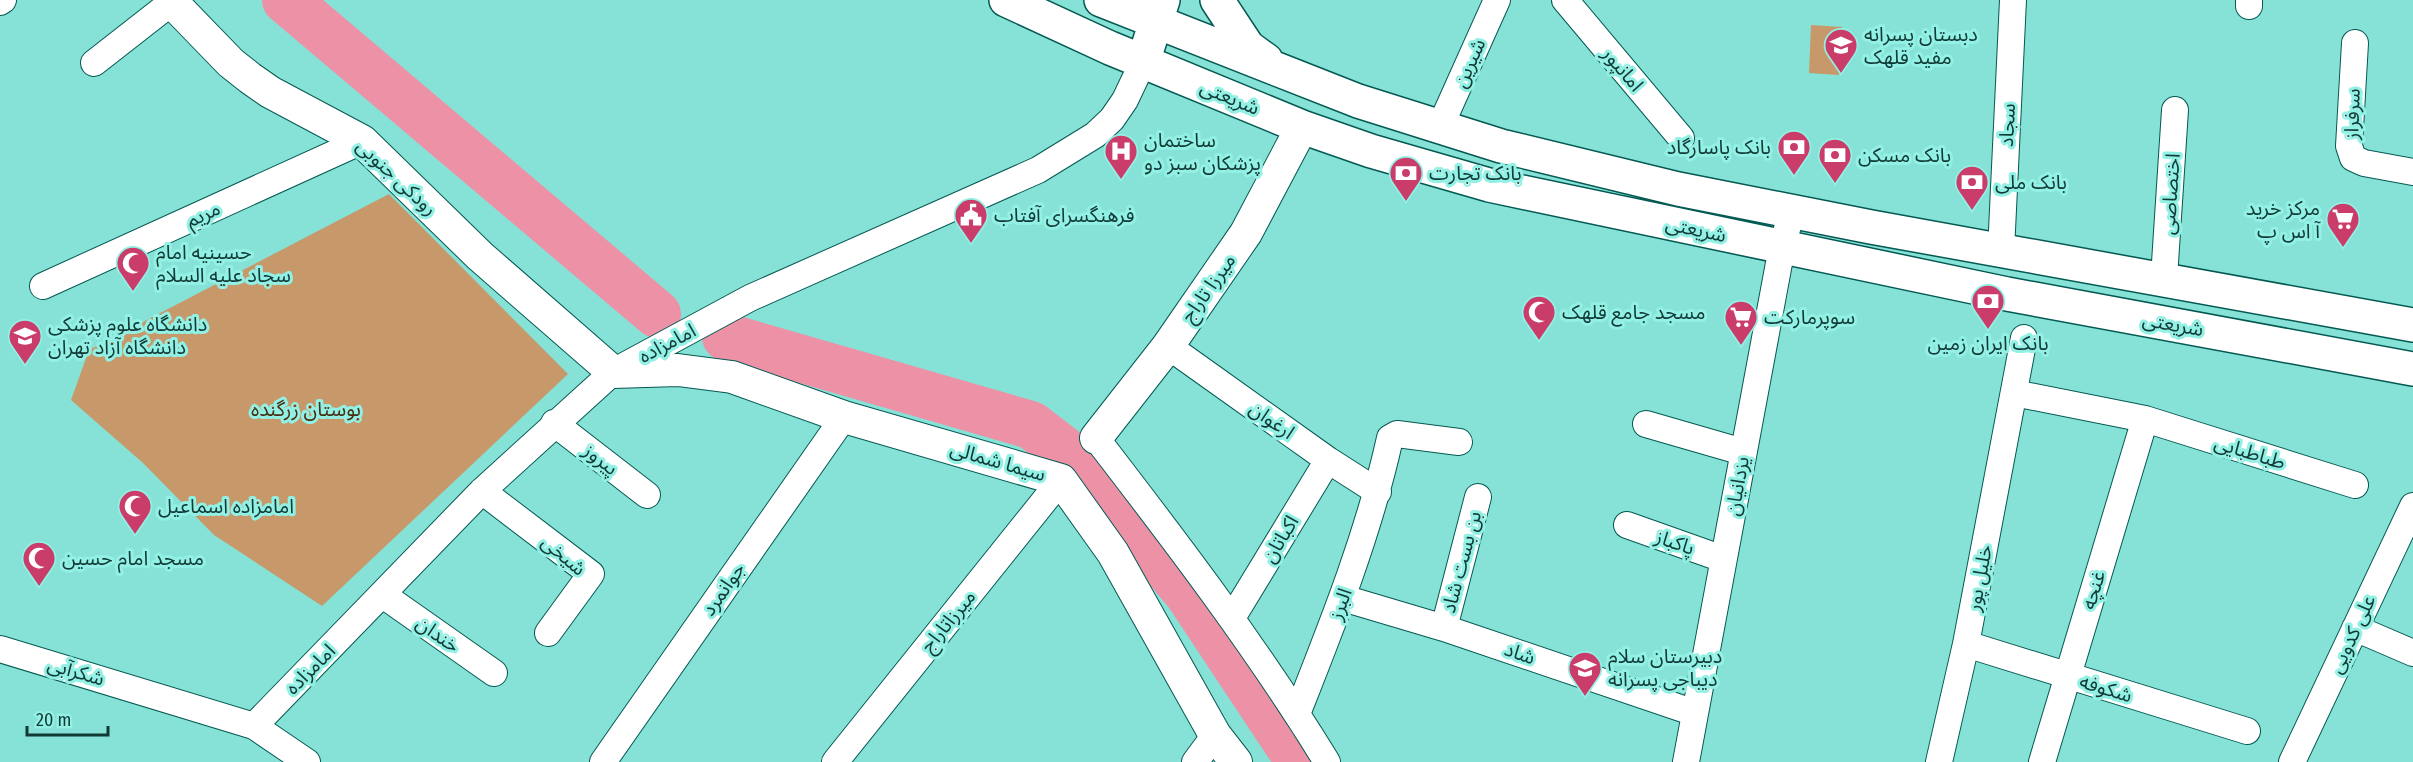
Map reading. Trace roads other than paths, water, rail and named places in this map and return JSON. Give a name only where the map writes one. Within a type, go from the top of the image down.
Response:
[{"type":"main road","name":"شریعتی","points":[[1006,0],[1110,48],[1302,127],[1371,151],[1489,185],[2007,294],[2413,369]]},
{"type":"main road","points":[[1217,0],[1248,47],[1285,73]]},
{"type":"main road","name":"شریعتی","points":[[1135,7],[1285,73],[1358,101],[1501,146],[1678,189],[2001,251],[2164,278],[2413,325]]},
{"type":"main road","points":[[1110,48],[1135,7]]},
{"type":"main road","points":[[1135,7],[1143,62]]},
{"type":"street","name":"شیرین","points":[[1440,127],[1497,0]]},
{"type":"street","name":"امانپور","points":[[1565,0],[1681,138]]},
{"type":"street","name":"سجاد","points":[[2001,251],[2013,0]]},
{"type":"street","points":[[94,63],[171,1]]},
{"type":"street","name":"رودکی جنوبی","points":[[171,1],[231,63],[250,78],[270,92],[362,141],[480,256],[613,372]]},
{"type":"street","name":"سرفراز","points":[[2355,43],[2349,146],[2354,158],[2364,163],[2413,172]]},
{"type":"street","name":"امامزاده","points":[[254,726],[383,596],[482,491],[554,423],[613,372],[750,298],[1038,170],[1095,135],[1112,119],[1125,100],[1143,62]]},
{"type":"street","name":"اختصاصی","points":[[2164,278],[2175,110]]},
{"type":"street","name":"میرزا تاراج","points":[[1096,438],[1168,346],[1246,233],[1302,127]]},
{"type":"street","name":"مریم","points":[[43,286],[362,141]]},
{"type":"street","name":"یزدانیان","points":[[1686,762],[1782,247],[1792,211]]},
{"type":"street","name":"خلیل‌ پور","points":[[1939,762],[1966,644],[2024,338]]},
{"type":"street","name":"ارغوان","points":[[1168,346],[1328,460],[1378,492]]},
{"type":"street","name":"سیما شمالی","points":[[613,372],[678,370],[732,378],[844,417],[1061,480],[1113,553],[1215,735],[1236,762]]},
{"type":"street","points":[[2014,393],[2145,419]]},
{"type":"street","name":"جوانمرد","points":[[603,762],[844,417]]},
{"type":"street","name":"طباطبایی","points":[[2145,419],[2355,485]]},
{"type":"street","name":"غنچه","points":[[2042,762],[2145,419]]},
{"type":"street","name":"پیروز","points":[[554,423],[647,495]]},
{"type":"street","points":[[1646,424],[1743,452]]},
{"type":"street","name":"البرز","points":[[1297,714],[1343,598],[1378,492],[1393,435],[1459,442]]},
{"type":"street","points":[[1096,438],[1205,579],[1327,762]]},
{"type":"street","name":"اکباتان","points":[[1232,618],[1328,460]]},
{"type":"street","name":"میرزاتاراج","points":[[834,762],[1061,480]]},
{"type":"street","name":"شیخی","points":[[482,491],[591,574],[548,633]]},
{"type":"street","name":"بن بست شاد","points":[[1444,628],[1478,497]]},
{"type":"street","name":"علی کدویی","points":[[2292,762],[2413,506]]},
{"type":"street","name":"پاکباز","points":[[1627,525],[1724,559]]},
{"type":"street","name":"خندان","points":[[383,596],[494,673]]},
{"type":"street","name":"شاد","points":[[1343,598],[1444,628],[1695,713]]},
{"type":"street","points":[[2355,628],[2413,653]]},
{"type":"street","name":"شکوفه","points":[[1966,644],[2247,731]]},
{"type":"street","name":"شکرآبی","points":[[0,649],[254,726],[307,762]]},
{"type":"street","points":[[1195,762],[1215,735]]},
{"type":"waterway","points":[[286,0],[657,314]]},
{"type":"waterway","points":[[726,337],[1031,425],[1074,458],[1188,593],[1300,762]]},
{"type":"place","name":"دبستان پسرانه مفید قلهک","points":[[1841,74]]},
{"type":"place","name":"بانک پاسارگاد","points":[[1794,176]]},
{"type":"place","name":"ساختمان پزشکان سبز دو","points":[[1121,180]]},
{"type":"place","name":"بانک مسکن","points":[[1835,184]]},
{"type":"place","name":"بانک تجارت","points":[[1406,202]]},
{"type":"place","name":"بانک ملی","points":[[1972,211]]},
{"type":"place","name":"فرهنگسرای آفتاب","points":[[971,244]]},
{"type":"place","name":"مرکز خرید آ اس پ","points":[[2343,248]]},
{"type":"place","name":"حسینیه امام سجاد علیه السلام","points":[[133,292]]},
{"type":"place","name":"بانک ایران زمین","points":[[1988,330]]},
{"type":"place","name":"مسجد جامع قلهک","points":[[1539,341]]},
{"type":"place","name":"سوپرمارکت","points":[[1741,346]]},
{"type":"place","name":"دانشگاه علوم پزشکی دانشگاه آزاد تهران","points":[[25,365]]},
{"type":"place","name":"امامزاده اسماعیل","points":[[135,535]]},
{"type":"place","name":"مسجد امام حسین","points":[[39,587]]},
{"type":"place","name":"دبیرستان سلام دیباجی پسرانه","points":[[1585,697]]},
{"type":"park label","name":"بوستان زرگنده","points":[[306,409]]}]
